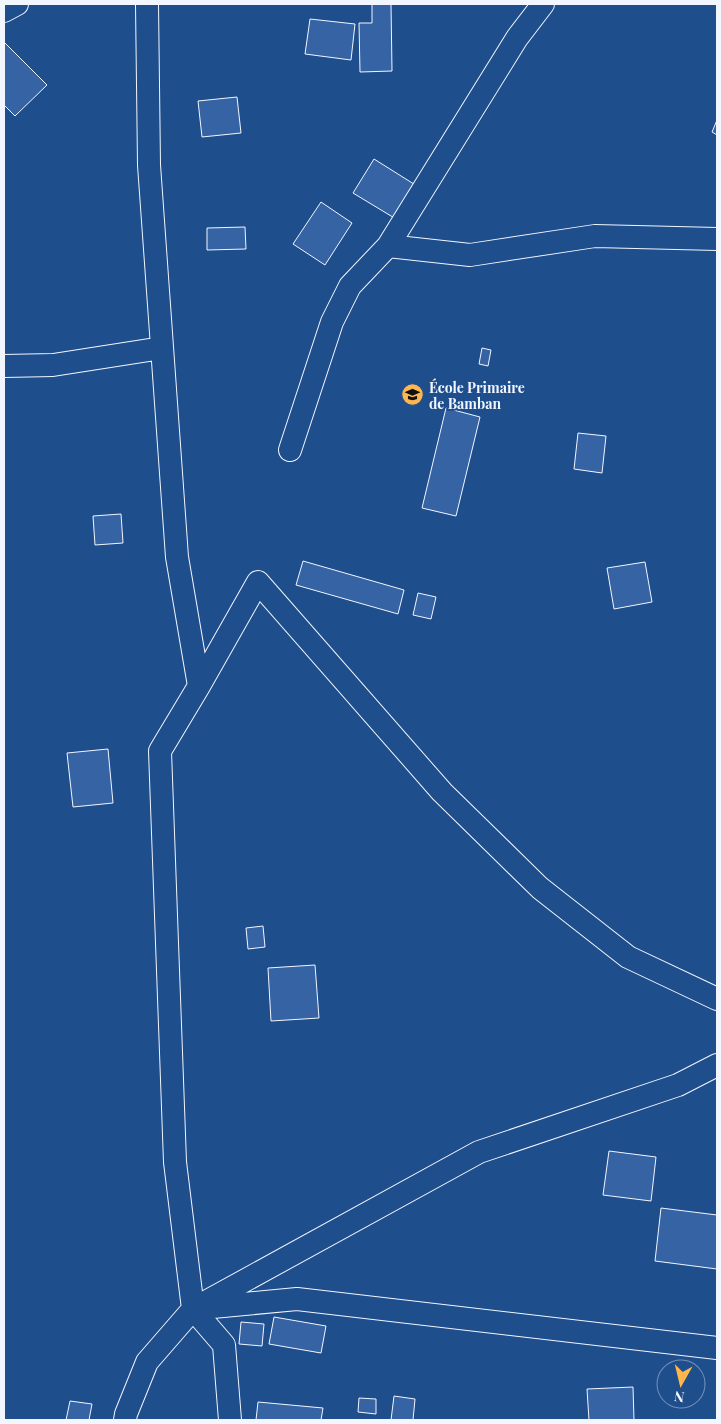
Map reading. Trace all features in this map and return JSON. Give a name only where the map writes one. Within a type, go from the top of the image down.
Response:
[{"type":"street","points":[[4,11],[17,4]]},
{"type":"street","points":[[147,4],[148,166],[177,557],[199,686]]},
{"type":"street","points":[[290,450],[332,322],[350,286],[388,246],[517,38],[543,4]]},
{"type":"street","points":[[388,246],[470,255],[595,236],[717,238]]},
{"type":"street","points":[[4,366],[54,365],[162,348]]},
{"type":"street","points":[[230,1420],[224,1345],[193,1309],[175,1162],[160,751],[258,582],[442,792],[540,888],[628,957],[717,999]]},
{"type":"street","points":[[125,1420],[147,1362],[193,1309],[479,1152],[678,1085],[717,1064]]},
{"type":"street","points":[[193,1309],[297,1299],[717,1348]]},
{"type":"building","points":[[372,4],[391,4],[392,71],[360,72],[359,23],[372,23]]},
{"type":"building","points":[[310,19],[355,24],[351,60],[305,54]]},
{"type":"building","points":[[4,42],[47,85],[15,116],[4,105]]},
{"type":"building","points":[[237,97],[241,133],[202,137],[198,101]]},
{"type":"building","points":[[717,120],[717,135],[712,132]]},
{"type":"building","points":[[374,159],[417,186],[396,219],[353,193]]},
{"type":"building","points":[[321,202],[352,223],[325,265],[293,244]]},
{"type":"building","points":[[245,227],[246,249],[207,250],[207,228]]},
{"type":"building","points":[[482,348],[491,350],[488,366],[479,364]]},
{"type":"building","points":[[446,408],[480,417],[456,516],[422,508]]},
{"type":"building","points":[[578,433],[606,436],[602,473],[574,469]]},
{"type":"building","points":[[121,514],[123,543],[95,545],[93,516]]},
{"type":"building","points":[[303,561],[404,590],[398,614],[296,585]]},
{"type":"building","points":[[645,562],[652,602],[614,609],[607,568]]},
{"type":"building","points":[[418,593],[436,597],[431,619],[413,615]]},
{"type":"building","points":[[108,749],[113,803],[73,807],[67,753]]},
{"type":"building","points":[[263,926],[265,947],[248,949],[246,928]]},
{"type":"building","points":[[315,965],[319,1018],[271,1021],[268,968]]},
{"type":"building","points":[[609,1151],[656,1157],[651,1201],[603,1195]]},
{"type":"building","points":[[661,1208],[717,1215],[717,1269],[655,1261]]},
{"type":"building","points":[[274,1317],[326,1326],[321,1353],[269,1344]]},
{"type":"building","points":[[241,1322],[264,1324],[262,1346],[239,1344]]},
{"type":"building","points":[[633,1387],[634,1420],[589,1420],[587,1389]]},
{"type":"building","points":[[394,1396],[415,1399],[413,1420],[391,1420]]},
{"type":"building","points":[[359,1398],[376,1399],[376,1414],[358,1412]]},
{"type":"building","points":[[70,1401],[92,1404],[89,1420],[66,1420]]},
{"type":"building","points":[[258,1402],[323,1408],[321,1420],[256,1420]]},
{"type":"place","name":"École Primaire de Bamban","points":[[413,395]]}]
